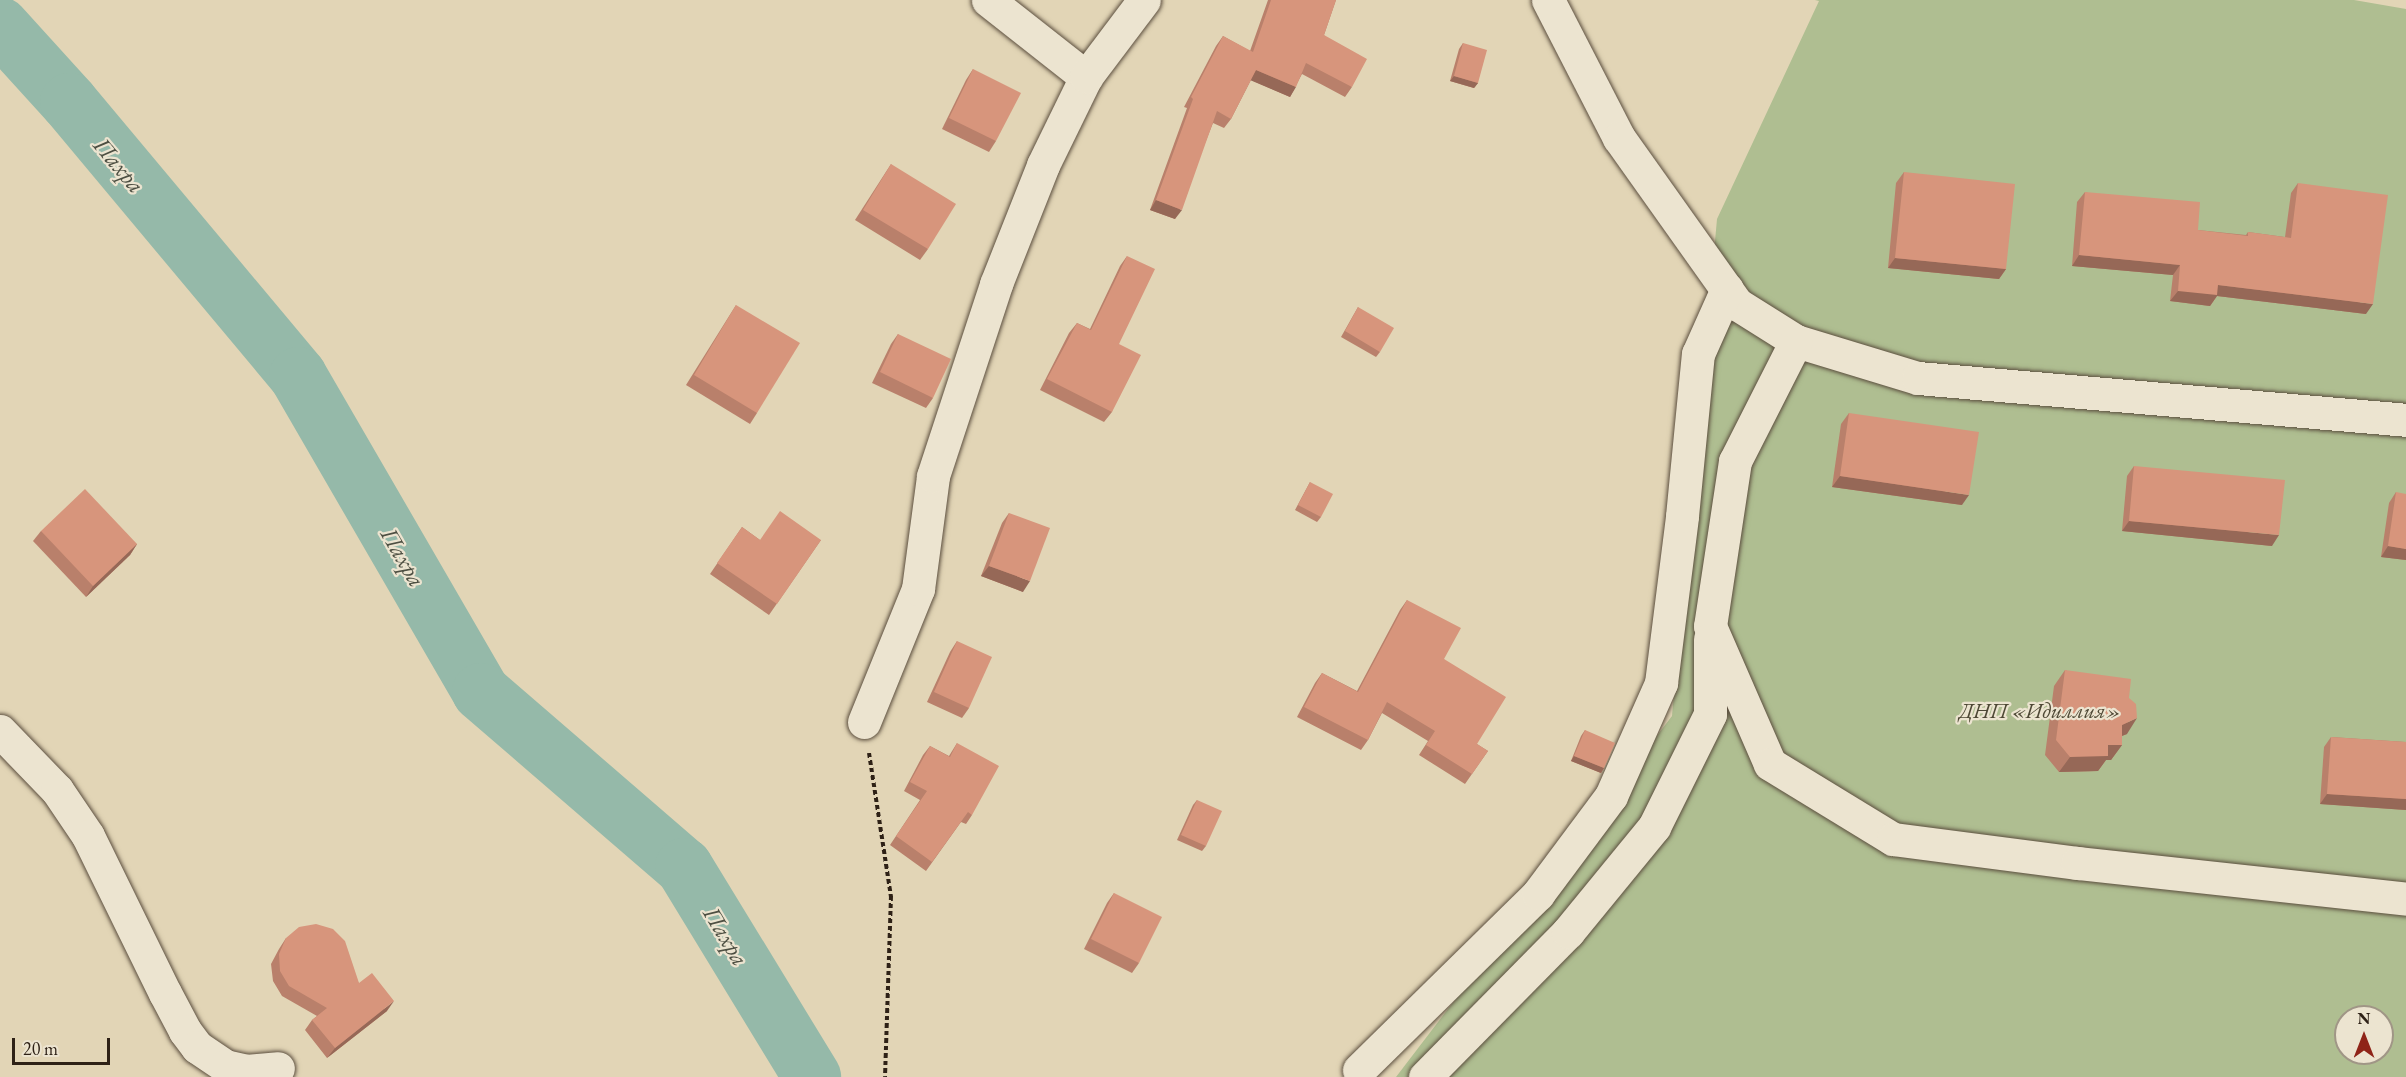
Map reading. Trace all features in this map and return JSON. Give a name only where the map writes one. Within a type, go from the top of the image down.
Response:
[{"type":"street","points":[[988,0],[1086,78]]},
{"type":"street","points":[[864,722],[918,590],[933,476],[996,284],[1042,165],[1086,78],[1144,0]]},
{"type":"street","points":[[1548,0],[1619,138],[1737,304],[1796,341],[1918,378],[2406,420]]},
{"type":"street","points":[[1359,1070],[1538,894],[1611,796],[1661,683],[1682,516],[1698,354],[1727,289]]},
{"type":"street","points":[[1425,1077],[1568,932],[1654,827],[1710,714],[1710,626],[1735,461],[1796,341]]},
{"type":"street","points":[[1710,626],[1770,764],[1893,839],[2076,864],[2406,898]]},
{"type":"street","points":[[0,731],[72,810],[88,836],[185,1030],[208,1056],[225,1066],[246,1071],[278,1068]]},
{"type":"path","points":[[864,722],[891,896],[885,1077]]},
{"type":"green space","name":"ДНП «Идиллия»","points":[[1815,0],[2354,0],[2406,9],[2406,1077],[1396,1077],[1672,716],[1717,219],[1819,1]]},
{"type":"building","points":[[1271,0],[1336,0],[1324,35],[1367,59],[1352,87],[1306,63],[1296,87],[1256,70],[1231,119],[1217,111],[1182,210],[1156,200],[1193,99],[1191,97],[1223,36],[1253,52]]},
{"type":"building","points":[[1463,43],[1487,50],[1478,83],[1454,76]]},
{"type":"building","points":[[973,69],[1021,93],[996,141],[949,118]]},
{"type":"building","points":[[891,164],[956,204],[928,249],[863,210]]},
{"type":"building","points":[[1904,172],[2015,184],[2006,269],[1895,258]]},
{"type":"building","points":[[2298,183],[2388,195],[2373,304],[2218,285],[2217,295],[2178,291],[2180,265],[2079,255],[2085,192],[2200,202],[2198,230],[2248,236],[2248,232],[2291,238]]},
{"type":"building","points":[[1127,256],[1155,269],[1119,344],[1141,355],[1112,412],[1047,379],[1077,323],[1091,330]]},
{"type":"building","points":[[736,305],[800,343],[757,413],[694,375]]},
{"type":"building","points":[[1358,307],[1394,328],[1380,352],[1345,331]]},
{"type":"building","points":[[898,334],[951,359],[933,398],[880,372]]},
{"type":"building","points":[[1849,413],[1979,432],[1969,495],[1840,476]]},
{"type":"building","points":[[2134,466],[2285,480],[2279,535],[2129,521]]},
{"type":"building","points":[[1310,482],[1333,494],[1321,517],[1298,505]]},
{"type":"building","points":[[85,489],[137,544],[93,586],[41,531]]},
{"type":"building","points":[[2396,492],[2406,494],[2406,549],[2388,546]]},
{"type":"building","points":[[780,511],[821,540],[777,604],[717,563],[742,527],[760,540]]},
{"type":"building","points":[[1009,513],[1050,528],[1030,581],[989,566]]},
{"type":"building","points":[[1407,600],[1461,628],[1444,659],[1506,697],[1477,744],[1488,751],[1472,774],[1426,745],[1435,731],[1387,702],[1368,740],[1304,707],[1322,673],[1358,692]]},
{"type":"building","points":[[957,641],[992,657],[969,708],[934,692]]},
{"type":"building","points":[[2065,670],[2131,679],[2129,698],[2136,704],[2137,718],[2122,725],[2122,745],[2108,745],[2108,756],[2070,757],[2056,740]]},
{"type":"building","points":[[1585,730],[1615,743],[1604,768],[1574,756]]},
{"type":"building","points":[[2331,737],[2406,742],[2406,799],[2327,794]]},
{"type":"building","points":[[957,743],[999,766],[972,815],[968,812],[932,862],[896,836],[927,791],[910,782],[930,746],[950,757]]},
{"type":"building","points":[[1197,800],[1222,811],[1206,846],[1181,835]]},
{"type":"building","points":[[1114,893],[1162,917],[1139,963],[1091,939]]},
{"type":"building","points":[[316,924],[333,929],[345,941],[359,983],[372,973],[394,1001],[335,1048],[312,1020],[327,1008],[289,986],[280,971],[279,954],[286,938],[299,927]]},
{"type":"waterway","name":"Пахра","points":[[0,26],[69,102],[298,376],[481,692],[684,867],[812,1077]]}]
